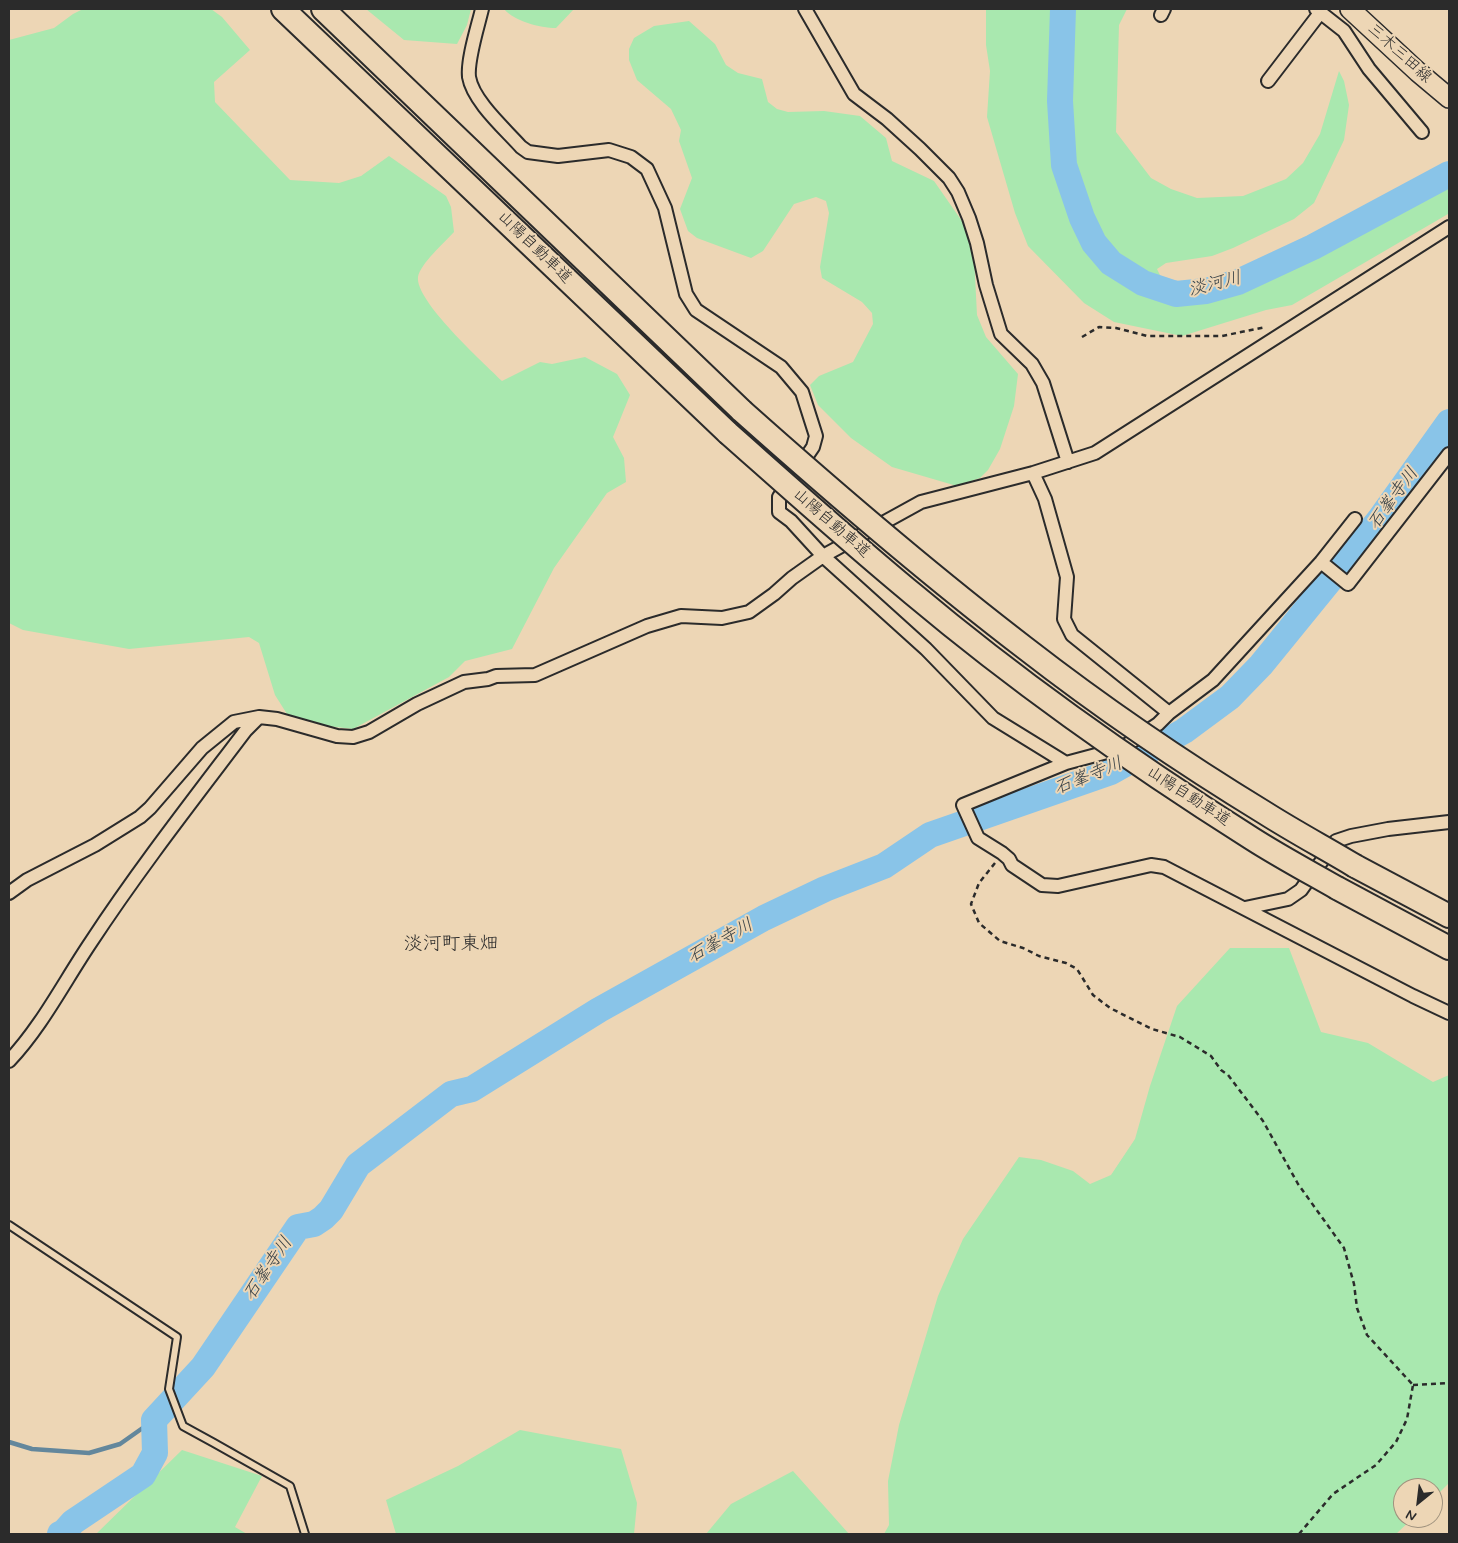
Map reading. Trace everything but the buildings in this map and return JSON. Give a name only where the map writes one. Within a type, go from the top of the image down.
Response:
[{"type":"highway","name":"山陽自動車道","points":[[283,9],[728,433],[899,583],[1010,671],[1122,753],[1252,838],[1337,888],[1449,948]]},
{"type":"highway","name":"山陽自動車道","points":[[323,9],[742,411],[844,502],[923,568],[1026,649],[1148,736],[1265,813],[1355,866],[1449,916]]},
{"type":"main road","name":"三木三田線","points":[[1350,9],[1449,98]]},
{"type":"street","points":[[482,9],[472,52],[469,76],[477,98],[521,147],[528,152],[558,156],[609,150],[631,158],[647,169],[665,208],[686,294],[696,310],[781,367],[802,392],[816,436],[812,447],[779,497],[779,512],[791,521],[823,556],[926,648],[993,718],[1066,763]]},
{"type":"street","points":[[805,9],[854,94],[887,119],[920,150],[949,178],[958,192],[977,243],[986,285],[1001,334],[1032,364],[1043,383],[1068,462]]},
{"type":"street","points":[[1268,81],[1318,11],[1344,31],[1369,69],[1422,132]]},
{"type":"street","points":[[9,894],[27,880],[95,846],[140,817],[202,748],[234,722],[259,717],[277,719],[337,736],[353,737],[369,732],[417,704],[464,682],[496,676],[535,675],[647,626],[681,616],[722,618],[749,612],[823,556],[921,502],[1033,473],[1095,453],[1449,227]]},
{"type":"street","points":[[1321,562],[1348,584],[1449,454]]},
{"type":"street","points":[[1033,473],[1045,499],[1067,577],[1064,619],[1072,635],[1169,713]]},
{"type":"street","points":[[1355,518],[1321,562],[1213,680],[1169,713],[1158,724],[1122,748],[1066,763],[963,805],[978,838],[1002,853],[1009,859],[1012,865],[1042,885],[1058,886],[1151,866],[1164,866],[1449,1013]]},
{"type":"street","points":[[9,1061],[33,1033],[91,942],[156,847],[246,730],[259,717]]},
{"type":"street","points":[[1245,908],[1288,898],[1301,890],[1336,841],[1388,829],[1449,822]]},
{"type":"lane","points":[[9,1224],[177,1337],[169,1389],[183,1426],[290,1486],[305,1534]]},
{"type":"path","points":[[1082,337],[1100,327],[1116,328],[1147,336],[1222,336],[1266,327]]},
{"type":"path","points":[[1002,853],[979,883],[971,904],[979,923],[1000,941],[1023,948],[1040,956],[1066,963],[1077,969],[1093,995],[1110,1008],[1152,1030],[1180,1037],[1211,1056],[1221,1070],[1228,1075],[1263,1122],[1298,1184],[1344,1248],[1354,1284],[1358,1308],[1367,1335],[1413,1385]]},
{"type":"path","points":[[1413,1385],[1449,1383]]},
{"type":"path","points":[[1300,1534],[1333,1494],[1376,1465],[1396,1442],[1407,1419],[1413,1385]]},
{"type":"green space","points":[[83,9],[211,9],[222,17],[250,50],[214,82],[215,102],[290,180],[339,183],[361,176],[389,156],[446,196],[451,207],[454,232],[423,266],[418,277],[420,288],[427,301],[452,331],[502,381],[540,362],[552,364],[585,357],[617,374],[630,395],[613,437],[624,458],[626,482],[607,493],[554,568],[512,649],[465,661],[449,677],[353,729],[310,724],[287,714],[275,695],[259,643],[249,637],[129,649],[23,630],[9,623],[9,40],[54,28]]},
{"type":"green space","points":[[366,9],[471,9],[467,25],[457,44],[404,40]]},
{"type":"green space","points":[[504,9],[574,9],[556,28],[528,23],[514,17]]},
{"type":"green space","points":[[986,9],[1127,9],[1119,25],[1116,132],[1151,178],[1171,189],[1197,198],[1243,196],[1286,179],[1303,163],[1320,134],[1339,71],[1344,81],[1349,105],[1344,140],[1314,203],[1294,219],[1233,248],[1212,256],[1166,263],[1157,269],[1162,279],[1172,285],[1208,285],[1263,268],[1436,187],[1447,186],[1449,188],[1448,214],[1292,305],[1266,310],[1182,336],[1114,322],[1084,303],[1028,246],[1015,213],[987,117],[990,71],[986,45]]},
{"type":"green space","points":[[689,21],[715,44],[726,65],[738,73],[762,79],[768,102],[777,109],[788,112],[824,111],[860,116],[886,138],[892,161],[934,181],[973,237],[977,315],[986,337],[1018,374],[1014,406],[1000,449],[988,470],[980,478],[957,486],[892,467],[851,438],[818,405],[810,385],[819,376],[853,362],[873,324],[872,313],[862,302],[822,278],[820,267],[829,213],[826,201],[816,197],[794,204],[763,251],[751,258],[697,238],[688,231],[680,209],[692,178],[679,141],[681,130],[671,109],[637,80],[629,60],[629,49],[634,38],[654,26]]},
{"type":"green space","points":[[1230,948],[1289,948],[1321,1032],[1368,1043],[1433,1082],[1449,1075],[1449,1483],[1443,1489],[1443,1478],[1393,1478],[1393,1528],[1402,1528],[1396,1534],[884,1534],[889,1525],[888,1481],[899,1425],[938,1296],[963,1239],[1019,1157],[1041,1160],[1073,1171],[1090,1184],[1111,1175],[1135,1139],[1150,1086],[1177,1006]]},
{"type":"green space","points":[[520,1430],[621,1449],[637,1503],[634,1534],[396,1534],[386,1500],[458,1466]]},
{"type":"green space","points":[[182,1450],[262,1476],[235,1527],[247,1534],[96,1534]]},
{"type":"green space","points":[[793,1471],[849,1534],[706,1534],[731,1504]]},
{"type":"waterway","name":"淡河川","points":[[1063,9],[1060,101],[1064,165],[1082,218],[1094,243],[1111,263],[1143,283],[1176,294],[1206,291],[1238,282],[1313,247],[1449,174]]},
{"type":"waterway","name":"石峯寺川","points":[[60,1534],[73,1522],[143,1475],[155,1453],[154,1420],[203,1367],[298,1227],[314,1224],[331,1210],[358,1165],[451,1094],[472,1089],[599,1010],[764,918],[825,889],[884,866],[930,835],[1111,772],[1184,731],[1230,697],[1261,665],[1379,520],[1449,422]]},
{"type":"waterway","points":[[9,1442],[32,1449],[89,1453],[120,1444],[154,1420]]},
{"type":"district","name":"淡河町東畑","points":[[451,945]]}]
